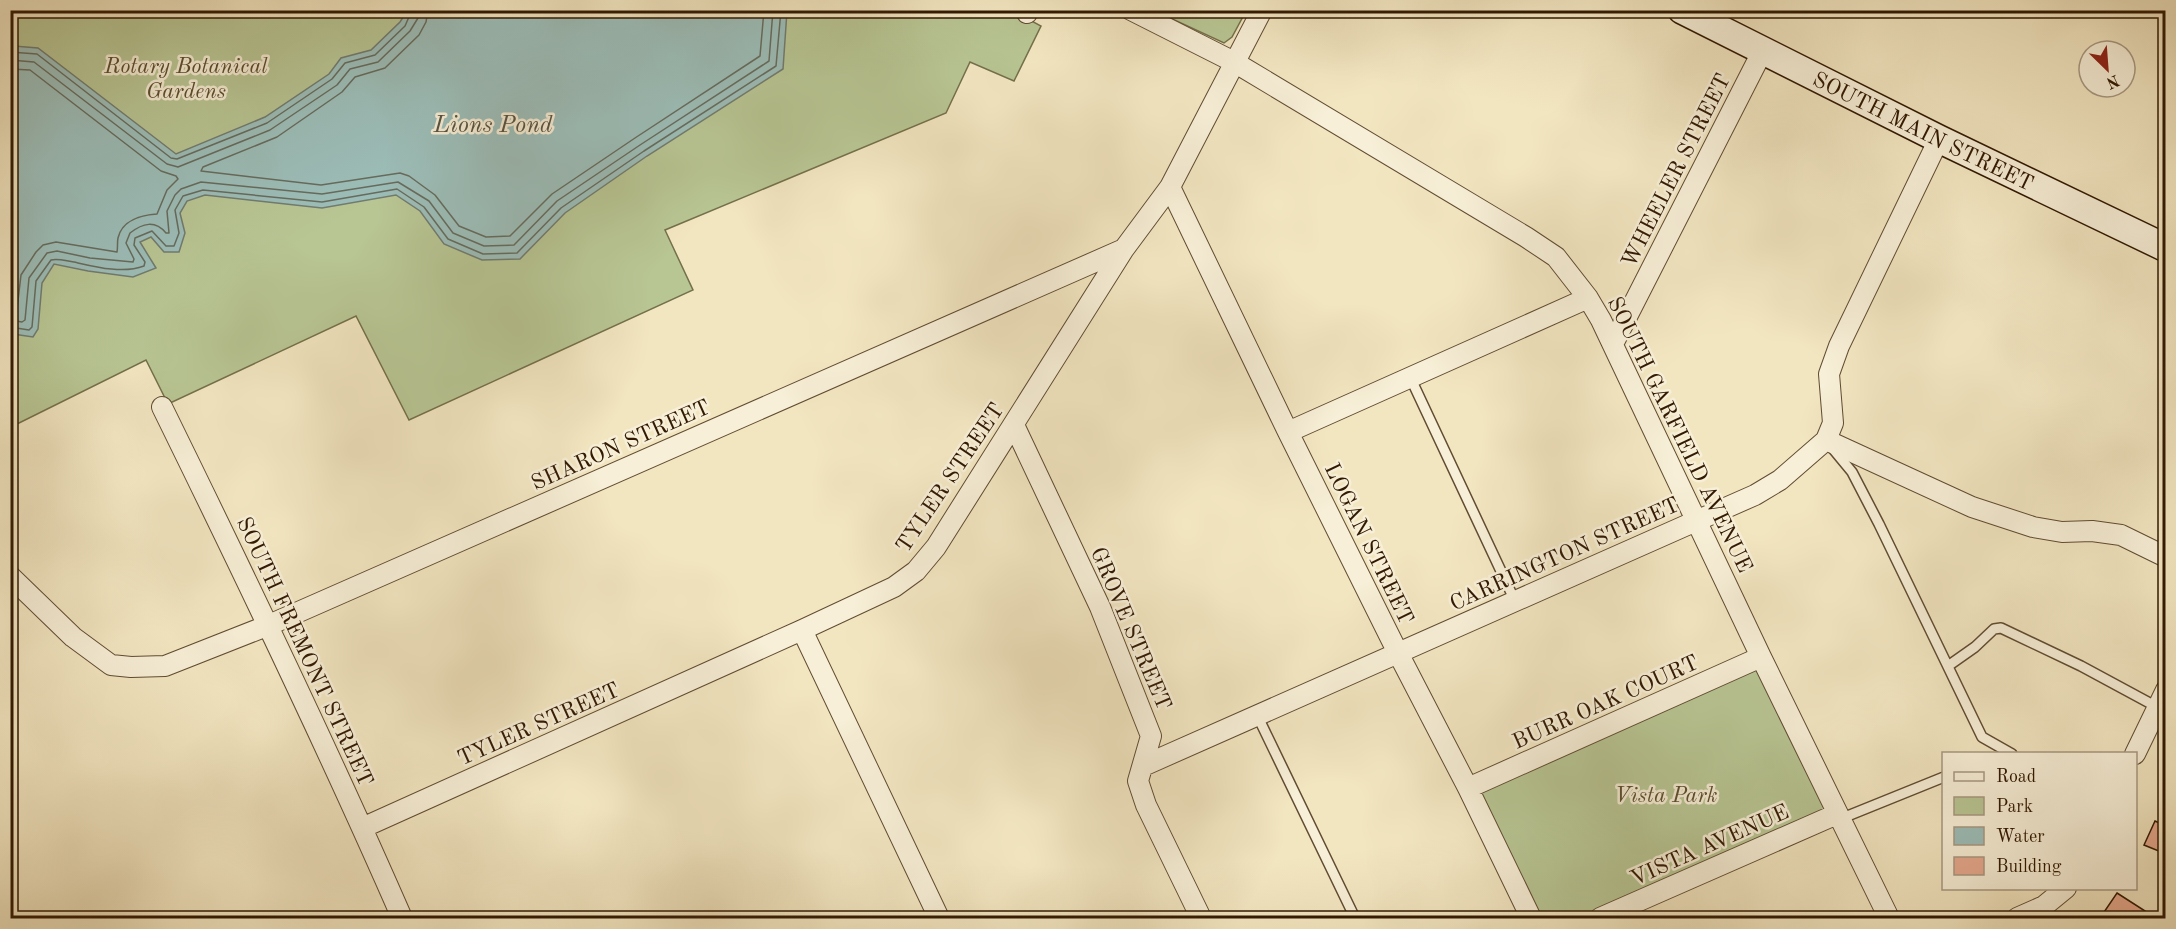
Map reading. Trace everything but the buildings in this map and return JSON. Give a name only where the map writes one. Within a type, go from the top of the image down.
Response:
[{"type":"main road","name":"SOUTH MAIN STREET","points":[[1682,10],[1939,139],[2166,248]]},
{"type":"street","name":"SOUTH GARFIELD AVENUE","points":[[1131,10],[1234,62],[1556,257],[1588,298],[1612,344],[1761,657],[1889,918]]},
{"type":"street","name":"TYLER STREET","points":[[362,828],[802,630],[894,587],[916,571],[936,548],[1124,249],[1170,187],[1262,10]]},
{"type":"street","name":"WHEELER STREET","points":[[1612,344],[1763,50]]},
{"type":"street","points":[[1939,139],[1839,346],[1829,374],[1833,423],[1826,440],[1972,507],[2033,527],[2062,532],[2092,531],[2121,535],[2166,557]]},
{"type":"street","name":"LOGAN STREET","points":[[1170,187],[1288,432],[1531,918]]},
{"type":"street","name":"SHARON STREET","points":[[10,576],[73,637],[111,665],[165,666],[268,625],[1124,249]]},
{"type":"street","points":[[1288,432],[1588,298]]},
{"type":"street","name":"SOUTH FREMONT STREET","points":[[162,407],[268,625],[402,918]]},
{"type":"street","name":"GROVE STREET","points":[[1014,425],[1100,607],[1150,736],[1138,781],[1146,805],[1201,918]]},
{"type":"street","name":"CARRINGTON STREET","points":[[1143,766],[1755,495],[1780,480],[1826,440]]},
{"type":"street","points":[[802,630],[939,918]]},
{"type":"street","name":"BURR OAK COURT","points":[[1468,788],[1761,657]]},
{"type":"street","points":[[2136,752],[2162,699]]},
{"type":"street","name":"VISTA AVENUE","points":[[1600,918],[1839,817]]},
{"type":"street","points":[[2017,918],[2044,906],[2064,890]]},
{"type":"lane","points":[[1410,377],[1515,601]]},
{"type":"lane","points":[[1826,440],[1852,472],[1982,737],[2005,752]]},
{"type":"lane","points":[[1948,666],[1975,647],[1994,629],[2001,628],[2081,666],[2162,699]]},
{"type":"lane","points":[[1257,715],[1355,918]]},
{"type":"lane","points":[[1839,817],[1942,778]]},
{"type":"green space","name":"Rotary Botanical Gardens","points":[[1011,10],[1041,26],[1014,81],[970,62],[946,113],[665,230],[693,290],[409,420],[356,316],[168,404],[146,360],[11,427],[11,11]]},
{"type":"green space","points":[[1155,11],[1246,11],[1232,37],[1224,43]]},
{"type":"green space","name":"Vista Park","points":[[1761,657],[1837,814],[1600,918],[1531,918],[1468,788]]},
{"type":"water","name":"Lions Pond","points":[[407,11],[787,11],[783,69],[647,156],[565,213],[520,259],[482,260],[444,244],[420,211],[396,195],[322,208],[205,195],[187,201],[180,213],[185,233],[179,252],[164,252],[151,237],[140,242],[156,268],[133,277],[54,264],[42,283],[38,329],[33,337],[13,334],[11,331],[11,48],[14,46],[38,48],[176,154],[265,117],[329,74],[341,58],[371,50],[400,22]]}]
